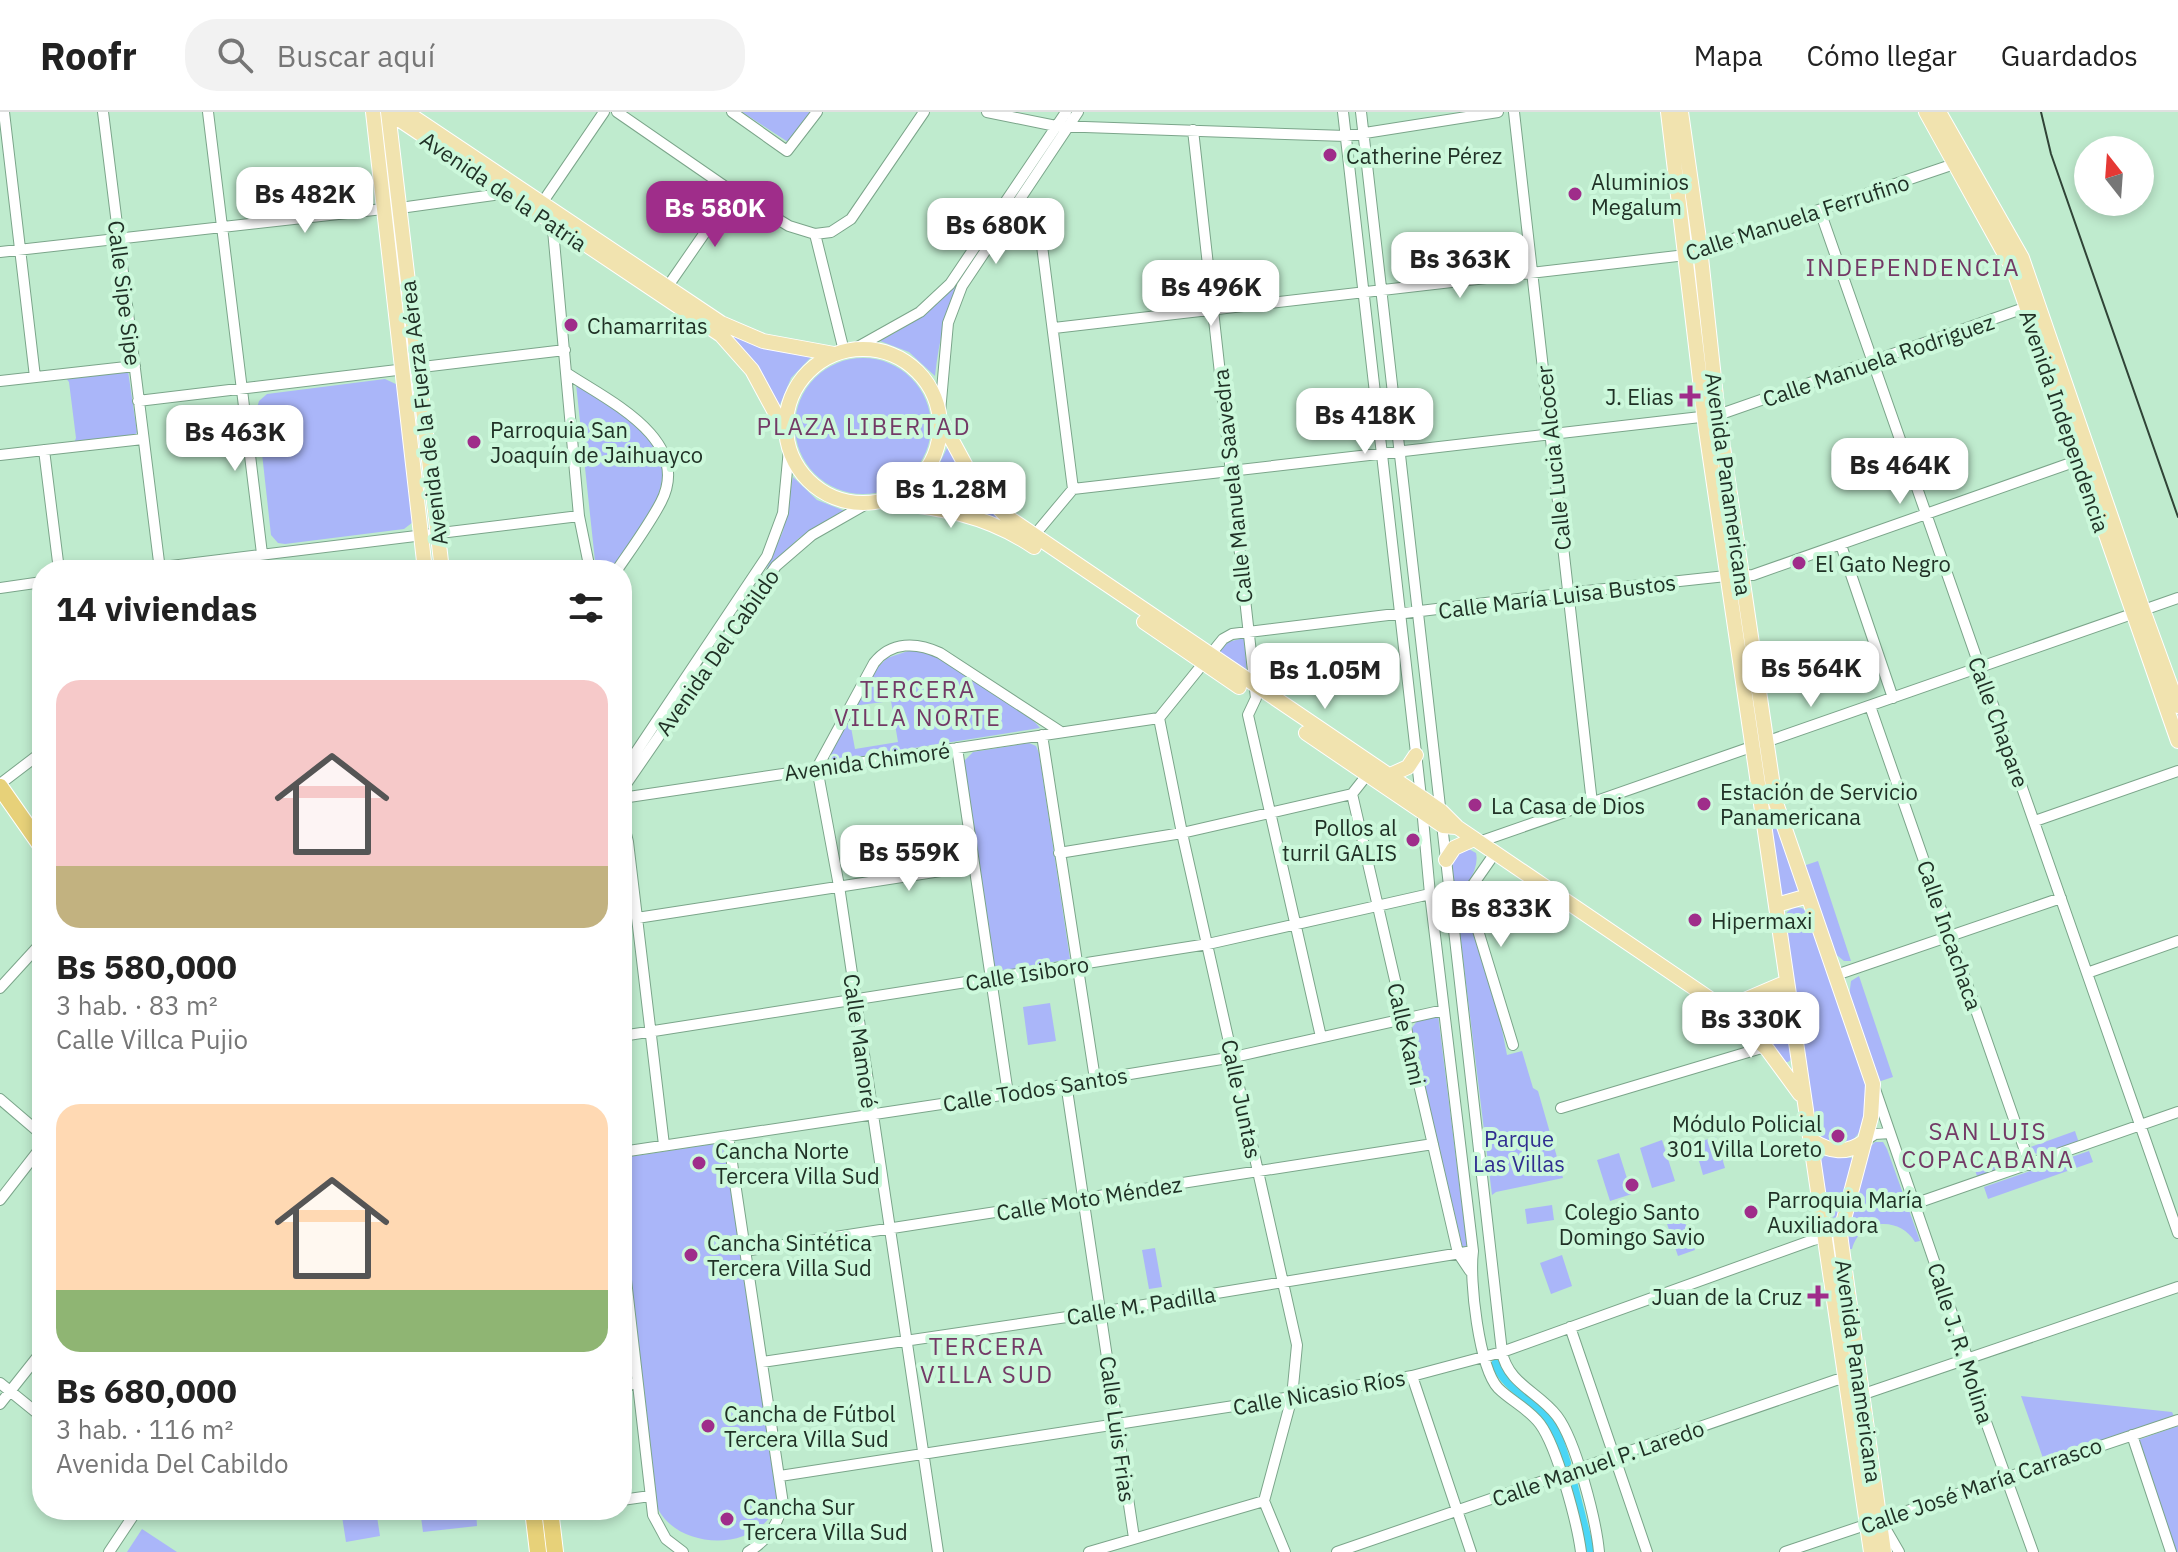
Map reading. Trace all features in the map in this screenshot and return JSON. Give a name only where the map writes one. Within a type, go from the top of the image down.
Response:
[{"type":"highway","points":[[0,786],[32,832]]},
{"type":"highway","points":[[538,1552],[543,1520]]},
{"type":"highway","points":[[546,1520],[555,1552]]},
{"type":"main road","name":"Avenida de la Fuerza Aérea","points":[[373,112],[424,560]]},
{"type":"main road","name":"Avenida de la Fuerza Aérea","points":[[390,112],[441,560]]},
{"type":"main road","name":"Avenida de la Patria","points":[[390,112],[407,119],[557,220],[721,335],[738,351],[757,378],[786,433]]},
{"type":"main road","name":"Avenida Panamericana","points":[[1668,112],[1693,254]]},
{"type":"main road","name":"Avenida Panamericana","points":[[1681,112],[1711,416],[1758,746],[1776,905],[1824,1237],[1853,1379]]},
{"type":"main road","name":"Avenida Independencia","points":[[1926,112],[2022,258],[2031,306],[2137,612],[2178,741]]},
{"type":"main road","name":"Avenida Independencia","points":[[1939,112],[1960,162]]},
{"type":"main road","name":"Avenida de la Patria","points":[[407,119],[508,193],[539,208]]},
{"type":"main road","points":[[392,140],[397,128],[407,119]]},
{"type":"main road","name":"Avenida de la Patria","points":[[557,220],[668,286],[721,323],[749,337],[782,346],[844,351]]},
{"type":"main road","points":[[1030,539],[939,507],[842,500],[819,489],[800,471],[789,449],[786,433],[788,407],[797,385],[813,366],[844,351],[888,352],[903,359],[927,381],[964,465],[988,499],[1030,539],[1728,1011],[1731,1018],[1765,1047],[1805,1101]]},
{"type":"main road","points":[[874,502],[910,487],[922,476],[937,448],[940,416]]},
{"type":"main road","name":"Avenida Independencia","points":[[2137,612],[2178,706]]},
{"type":"main road","name":"Avenida Panamericana","points":[[1758,746],[1873,1084],[1871,1117],[1840,1234],[1855,1396],[1874,1521],[1884,1552]]},
{"type":"main road","points":[[1388,776],[1408,767],[1416,755]]},
{"type":"main road","points":[[1371,771],[1388,776],[1421,804]]},
{"type":"main road","points":[[1446,860],[1454,848],[1476,840]]},
{"type":"main road","points":[[1776,905],[1808,896]]},
{"type":"main road","points":[[1728,1011],[1735,1004],[1787,982]]},
{"type":"main road","points":[[1811,1140],[1832,1151],[1847,1151],[1865,1141]]},
{"type":"main road","name":"Avenida Panamericana","points":[[1871,1552],[1874,1521]]},
{"type":"street","points":[[4,112],[35,377]]},
{"type":"street","name":"Calle Sipe Sipe","points":[[103,112],[159,560]]},
{"type":"street","points":[[208,112],[263,560]]},
{"type":"street","points":[[539,208],[604,112]]},
{"type":"street","points":[[617,112],[733,192],[789,226],[815,234],[831,232],[851,219],[924,112]]},
{"type":"street","points":[[732,112],[787,151],[817,112]]},
{"type":"street","points":[[987,112],[1062,127],[1346,136],[1498,112]]},
{"type":"street","points":[[940,416],[944,350],[954,304],[962,286],[1018,204],[1062,127],[1066,112]]},
{"type":"street","points":[[815,234],[844,351],[920,312],[950,284],[1062,127],[1078,112]]},
{"type":"street","points":[[1343,112],[1473,1251],[1470,1271],[1484,1358],[1496,1386],[1540,1424],[1561,1476],[1581,1552]]},
{"type":"street","points":[[1361,112],[1418,613],[1447,821],[1446,860],[1502,1352],[1508,1371],[1550,1406],[1562,1422],[1579,1470],[1599,1552]]},
{"type":"street","name":"Calle Lucia Alcocer","points":[[1514,112],[1592,803]]},
{"type":"street","name":"Calle Manuela Saavedra","points":[[1193,130],[1255,692],[1248,715],[1321,1037]]},
{"type":"street","name":"Calle Manuela Ferrufino","points":[[1054,328],[1534,275],[1693,254],[1960,162]]},
{"type":"street","points":[[668,286],[733,192]]},
{"type":"street","points":[[400,208],[508,193]]},
{"type":"street","points":[[1018,204],[1035,216],[1040,230],[1073,489],[1030,539]]},
{"type":"street","points":[[0,252],[383,209]]},
{"type":"street","name":"Calle Chapare","points":[[1820,211],[2178,1233]]},
{"type":"street","points":[[557,220],[579,516],[588,560]]},
{"type":"street","name":"Calle Manuela Rodriguez","points":[[1073,489],[1711,416],[2031,306]]},
{"type":"street","points":[[138,401],[565,350]]},
{"type":"street","points":[[0,381],[135,366]]},
{"type":"street","points":[[568,374],[644,425],[660,445],[666,462],[667,479],[661,503],[624,560]]},
{"type":"street","points":[[0,455],[143,439]]},
{"type":"street","name":"Avenida Del Cabildo","points":[[632,758],[767,556],[783,513],[789,449]]},
{"type":"street","points":[[44,450],[58,560]]},
{"type":"street","name":"Calle María Luisa Bustos","points":[[1207,659],[1223,639],[1232,634],[1568,593],[1753,575],[2084,458]]},
{"type":"street","name":"Avenida Del Cabildo","points":[[632,775],[776,566],[812,535],[874,502]]},
{"type":"street","points":[[217,560],[579,516]]},
{"type":"street","points":[[1841,545],[1893,698]]},
{"type":"street","points":[[0,588],[32,583]]},
{"type":"street","points":[[1476,840],[1758,746],[2178,598]]},
{"type":"street","points":[[817,768],[874,663],[881,654],[911,644],[923,645],[940,653],[1061,732]]},
{"type":"street","points":[[1159,718],[1207,659]]},
{"type":"street","name":"Calle Incachaca","points":[[1870,706],[2030,1165]]},
{"type":"street","name":"Avenida Chimoré","points":[[632,796],[1159,718]]},
{"type":"street","name":"Calle Juntas","points":[[1159,718],[1297,1345],[1292,1397],[1264,1501]]},
{"type":"street","points":[[1042,735],[1095,1079]]},
{"type":"street","points":[[957,748],[1008,1094]]},
{"type":"street","points":[[0,786],[32,760]]},
{"type":"street","name":"Calle Mamoré","points":[[817,768],[839,886],[938,1552]]},
{"type":"street","points":[[1059,853],[1182,833],[1352,794],[1371,771]]},
{"type":"street","points":[[2035,821],[2178,771]]},
{"type":"street","name":"Calle Kami","points":[[1352,794],[1458,1253],[1470,1271]]},
{"type":"street","points":[[1495,853],[1472,886],[1469,901],[1513,1045]]},
{"type":"street","points":[[637,918],[973,866]]},
{"type":"street","points":[[632,876],[664,1145]]},
{"type":"street","name":"Calle Isiboro","points":[[632,1035],[1208,944],[1430,894]]},
{"type":"street","points":[[1836,975],[2061,898]]},
{"type":"street","points":[[2087,973],[2178,941]]},
{"type":"street","points":[[0,988],[32,953]]},
{"type":"street","name":"Calle Todos Santos","points":[[632,1150],[1234,1057],[1444,1010]]},
{"type":"street","points":[[1561,1108],[1765,1047]]},
{"type":"street","name":"Calle Luis Frias","points":[[1066,1083],[1134,1538]]},
{"type":"street","name":"Calle J. R. Molina","points":[[1873,1084],[1967,1357],[1969,1375],[2033,1552]]},
{"type":"street","points":[[0,1099],[32,1126]]},
{"type":"street","points":[[1914,1204],[2178,1112]]},
{"type":"street","points":[[1865,1141],[1875,1134],[1890,1133]]},
{"type":"street","points":[[728,1136],[783,1504],[779,1522],[768,1538],[748,1552]]},
{"type":"street","name":"Calle Moto Méndez","points":[[745,1251],[1433,1144]]},
{"type":"street","points":[[0,1200],[32,1159]]},
{"type":"street","name":"Calle Nicasio Ríos","points":[[780,1476],[1412,1376],[1484,1358],[1824,1237],[1840,1234]]},
{"type":"street","name":"Calle M. Padilla","points":[[762,1362],[1101,1312],[1473,1251]]},
{"type":"street","points":[[1855,1396],[2178,1287]]},
{"type":"street","points":[[1570,1327],[1647,1552]]},
{"type":"street","points":[[632,1343],[653,1515],[666,1539],[683,1552]]},
{"type":"street","points":[[0,1404],[32,1364]]},
{"type":"street","points":[[1412,1376],[1471,1552]]},
{"type":"street","name":"Calle Manuel P. Laredo","points":[[1337,1552],[1836,1380],[1853,1379]]},
{"type":"street","points":[[0,1383],[32,1409]]},
{"type":"street","points":[[632,1384],[637,1383]]},
{"type":"street","name":"Calle José María Carrasco","points":[[1785,1552],[2178,1420]]},
{"type":"street","points":[[2132,1435],[2171,1552]]},
{"type":"street","points":[[632,1499],[650,1496]]},
{"type":"street","points":[[1089,1552],[1264,1501],[1285,1552]]},
{"type":"street","points":[[109,1552],[130,1520]]},
{"type":"street","points":[[1874,1521],[1899,1552]]},
{"type":"green space","points":[[742,112],[812,112],[788,142]]},
{"type":"green space","points":[[963,277],[944,325],[935,376],[909,352],[880,341],[925,313]]},
{"type":"green space","points":[[722,330],[752,344],[814,354],[791,378],[779,407],[752,361]]},
{"type":"green space","points":[[863,358],[889,363],[911,378],[926,400],[931,426],[926,452],[911,474],[889,489],[863,494],[837,489],[815,474],[800,452],[795,426],[800,400],[815,378],[837,363]]},
{"type":"green space","points":[[128,371],[137,432],[135,436],[74,443],[76,438],[69,382],[65,377]]},
{"type":"green space","points":[[385,379],[398,385],[413,522],[404,529],[278,543],[271,535],[257,408],[259,401],[267,394]]},
{"type":"green space","points":[[576,384],[641,428],[655,446],[662,464],[656,500],[620,560],[595,560]]},
{"type":"green space","points":[[948,446],[972,489],[1006,523],[951,503],[912,499],[934,475]]},
{"type":"green space","points":[[793,477],[817,500],[845,511],[799,538],[766,570],[783,531]]},
{"type":"green space","points":[[1244,638],[1247,674],[1217,655],[1228,642]]},
{"type":"green space","points":[[908,651],[927,653],[987,687],[1040,728],[832,761],[828,758],[829,754],[878,667],[887,658]],"holes":[[[891,701],[898,742],[855,749],[850,722],[860,705]]]},
{"type":"green space","points":[[1029,743],[1036,746],[1039,753],[1070,959],[998,972],[995,970],[963,762],[973,752]]},
{"type":"green space","points":[[1760,752],[1773,815],[1799,891],[1780,896]]},
{"type":"green space","name":"Parque Las Villas","points":[[1467,848],[1476,853],[1477,859],[1463,902],[1498,1009],[1507,1055],[1522,1051],[1533,1088],[1538,1091],[1563,1178],[1492,1195],[1451,861],[1457,852]]},
{"type":"green space","points":[[1818,861],[1851,961],[1844,961],[1833,952],[1803,866]]},
{"type":"green space","points":[[1794,907],[1808,913],[1865,1084],[1863,1123],[1850,1142],[1830,1142],[1816,1128],[1785,920],[1787,912]]},
{"type":"green space","points":[[1859,976],[1893,1077],[1878,1082],[1849,997],[1851,981]]},
{"type":"green space","points":[[1778,993],[1783,998],[1792,1059],[1788,1062],[1736,1017],[1737,1009]]},
{"type":"green space","points":[[1050,1003],[1056,1041],[1028,1045],[1023,1007]]},
{"type":"green space","name":"Parque Las Villas","points":[[1438,1015],[1467,1246],[1463,1249],[1411,1029],[1418,1020]]},
{"type":"green space","points":[[2075,1131],[2079,1143],[2060,1151],[2046,1155],[2028,1148]]},
{"type":"green space","points":[[1716,1137],[1725,1168],[1703,1175],[1694,1143]]},
{"type":"green space","points":[[1662,1140],[1675,1181],[1652,1188],[1640,1148]]},
{"type":"green space","points":[[1875,1142],[1883,1142],[1887,1149],[1920,1241],[1915,1242],[1900,1228],[1881,1224],[1863,1231],[1852,1249],[1848,1249],[1849,1222],[1870,1147]]},
{"type":"green space","points":[[720,1143],[726,1150],[777,1502],[769,1518],[756,1530],[739,1538],[702,1539],[684,1533],[669,1523],[658,1509],[632,1288],[632,1156]]},
{"type":"green space","points":[[2019,1151],[2010,1167],[1978,1179],[1974,1167]]},
{"type":"green space","points":[[2089,1151],[2093,1162],[1988,1199],[1984,1187]]},
{"type":"green space","points":[[1619,1153],[1632,1194],[1610,1201],[1597,1160]]},
{"type":"green space","points":[[1823,1156],[1853,1158],[1838,1216],[1834,1218],[1828,1215],[1820,1162]]},
{"type":"green space","points":[[1552,1205],[1554,1220],[1527,1224],[1525,1209]]},
{"type":"green space","points":[[1681,1212],[1695,1250],[1678,1256],[1665,1218]]},
{"type":"green space","points":[[1155,1248],[1162,1287],[1149,1289],[1142,1250]]},
{"type":"green space","points":[[1562,1255],[1572,1286],[1551,1294],[1540,1263]]},
{"type":"green space","points":[[2021,1396],[2172,1412],[2174,1416],[2044,1461]]},
{"type":"green space","points":[[2178,1426],[2178,1552],[2174,1552],[2138,1440]]},
{"type":"green space","points":[[343,1520],[378,1520],[380,1536],[346,1542]]},
{"type":"green space","points":[[421,1520],[477,1520],[477,1526],[423,1532]]},
{"type":"green space","points":[[142,1529],[177,1552],[127,1552]]},
{"type":"waterway","points":[[1496,1364],[1510,1384],[1546,1417],[1557,1436],[1566,1463]]},
{"type":"waterway","points":[[1572,1482],[1590,1552]]},
{"type":"tram line","points":[[2041,112],[2051,154],[2178,517]]},
{"type":"place","name":"Catherine Pérez","points":[[1330,155]]},
{"type":"place","name":"Aluminios Megalum","points":[[1575,194]]},
{"type":"place","name":"Chamarritas","points":[[571,325]]},
{"type":"place","name":"J. Elias","points":[[1690,396]]},
{"type":"place","name":"Parroquia San Joaquín de Jaihuayco","points":[[474,442]]},
{"type":"place","name":"El Gato Negro","points":[[1799,563]]},
{"type":"place","name":"Estación de Servicio Panamericana","points":[[1704,804]]},
{"type":"place","name":"La Casa de Dios","points":[[1475,805]]},
{"type":"place","name":"Pollos al turril GALIS","points":[[1413,840]]},
{"type":"place","name":"Hipermaxi","points":[[1695,920]]},
{"type":"place","name":"Módulo Policial 301 Villa Loreto","points":[[1838,1136]]},
{"type":"place","name":"Cancha Norte Tercera Villa Sud","points":[[699,1163]]},
{"type":"place","name":"Colegio Santo Domingo Savio","points":[[1632,1185]]},
{"type":"place","name":"Parroquia María Auxiliadora","points":[[1751,1212]]},
{"type":"place","name":"Cancha Sintética Tercera Villa Sud","points":[[691,1255]]},
{"type":"place","name":"Juan de la Cruz","points":[[1818,1296]]},
{"type":"place","name":"Cancha de Fútbol Tercera Villa Sud","points":[[708,1426]]},
{"type":"place","name":"Cancha Sur Tercera Villa Sud","points":[[727,1519]]},
{"type":"district","name":"INDEPENDENCIA","points":[[1913,267]]},
{"type":"district","name":"PLAZA LIBERTAD","points":[[864,426]]},
{"type":"district","name":"TERCERA VILLA NORTE","points":[[918,703]]},
{"type":"district","name":"SAN LUIS COPACABANA","points":[[1988,1145]]},
{"type":"district","name":"TERCERA VILLA SUD","points":[[987,1360]]}]
